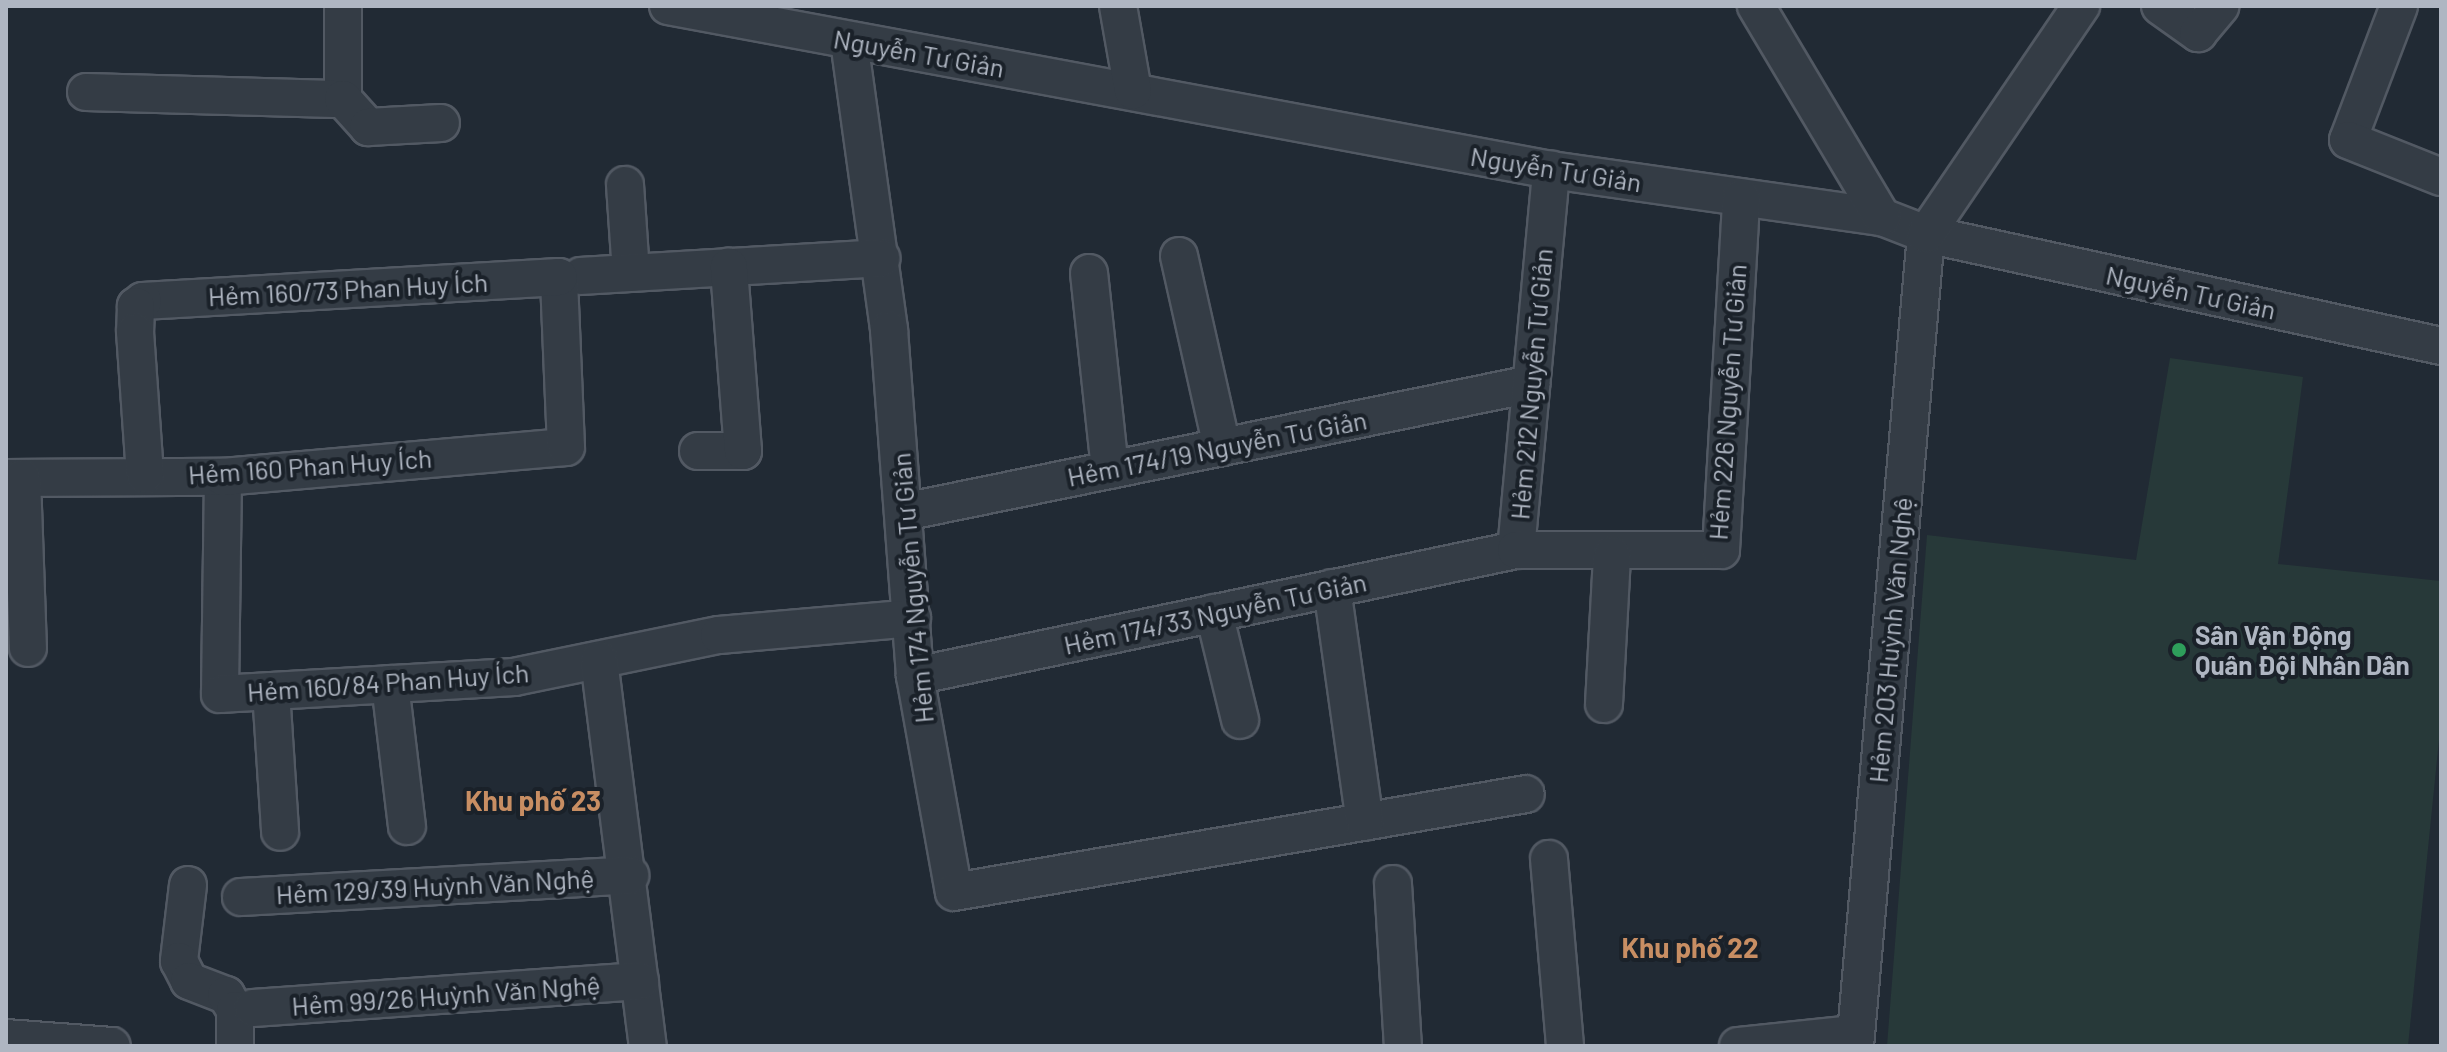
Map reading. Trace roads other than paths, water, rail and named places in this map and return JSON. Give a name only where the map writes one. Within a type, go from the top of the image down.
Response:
[{"type":"street","points":[[343,6],[343,99],[368,127],[441,123]]},
{"type":"street","name":"Nguyễn Tư Giản","points":[[668,6],[1551,170],[1882,217],[1926,234],[2441,346]]},
{"type":"street","points":[[1118,6],[1133,91]]},
{"type":"street","points":[[1756,6],[1882,217]]},
{"type":"street","points":[[1926,234],[2081,6]]},
{"type":"street","points":[[2160,6],[2198,33],[2221,6]]},
{"type":"street","points":[[2399,6],[2348,140],[2441,177]]},
{"type":"street","name":"Hẻm 174 Nguyễn Tư Giản","points":[[849,41],[881,258],[915,676],[954,892],[1526,794]]},
{"type":"street","points":[[86,92],[343,99]]},
{"type":"street","name":"Hẻm 212 Nguyễn Tư Giản","points":[[1551,170],[1516,550],[1612,555]]},
{"type":"street","points":[[625,185],[631,273]]},
{"type":"street","name":"Hẻm 226 Nguyễn Tư Giản","points":[[1612,555],[1721,550],[1741,198]]},
{"type":"street","name":"Hẻm 203 Huỳnh Văn Nghệ","points":[[1855,1040],[1926,234]]},
{"type":"street","points":[[1179,256],[1222,447]]},
{"type":"street","points":[[581,276],[881,258]]},
{"type":"street","points":[[698,451],[743,451],[729,267]]},
{"type":"street","points":[[1089,273],[1110,470]]},
{"type":"street","name":"Hẻm 160/73 Phan Huy Ích","points":[[145,475],[135,332],[136,306],[143,301],[559,277],[566,447]]},
{"type":"street","name":"Hẻm 174/19 Nguyễn Tư Giản","points":[[904,512],[1531,384]]},
{"type":"street","name":"Hẻm 160 Phan Huy Ích","points":[[14,478],[223,477],[566,447]]},
{"type":"street","name":"Hẻm 160/84 Phan Huy Ích","points":[[223,477],[220,694],[514,677],[719,635],[912,618]]},
{"type":"street","points":[[14,478],[28,648]]},
{"type":"street","name":"Hẻm 174/33 Nguyễn Tư Giản","points":[[915,676],[1516,550]]},
{"type":"street","points":[[1604,704],[1612,555]]},
{"type":"street","points":[[1332,588],[1365,822]]},
{"type":"street","points":[[1214,613],[1240,720]]},
{"type":"street","points":[[599,660],[630,875],[648,1046]]},
{"type":"street","points":[[390,684],[407,826]]},
{"type":"street","points":[[271,691],[280,832]]},
{"type":"street","points":[[1549,859],[1565,1046]]},
{"type":"street","name":"Hẻm 129/39 Huỳnh Văn Nghệ","points":[[241,897],[630,875]]},
{"type":"street","points":[[1393,884],[1403,1046]]},
{"type":"street","points":[[188,885],[179,961],[189,981],[226,995],[235,1010],[235,1046]]},
{"type":"street","name":"Hẻm 99/26 Huỳnh Văn Nghệ","points":[[253,1008],[640,981]]},
{"type":"street","points":[[6,1038],[112,1046]]},
{"type":"street","points":[[1738,1046],[1855,1040]]},
{"type":"place","name":"Sân Vận Động Quân Đội Nhân Dân","points":[[2179,650]]},
{"type":"district","name":"Khu phố 23","points":[[533,800]]},
{"type":"district","name":"Khu phố 22","points":[[1690,947]]}]
